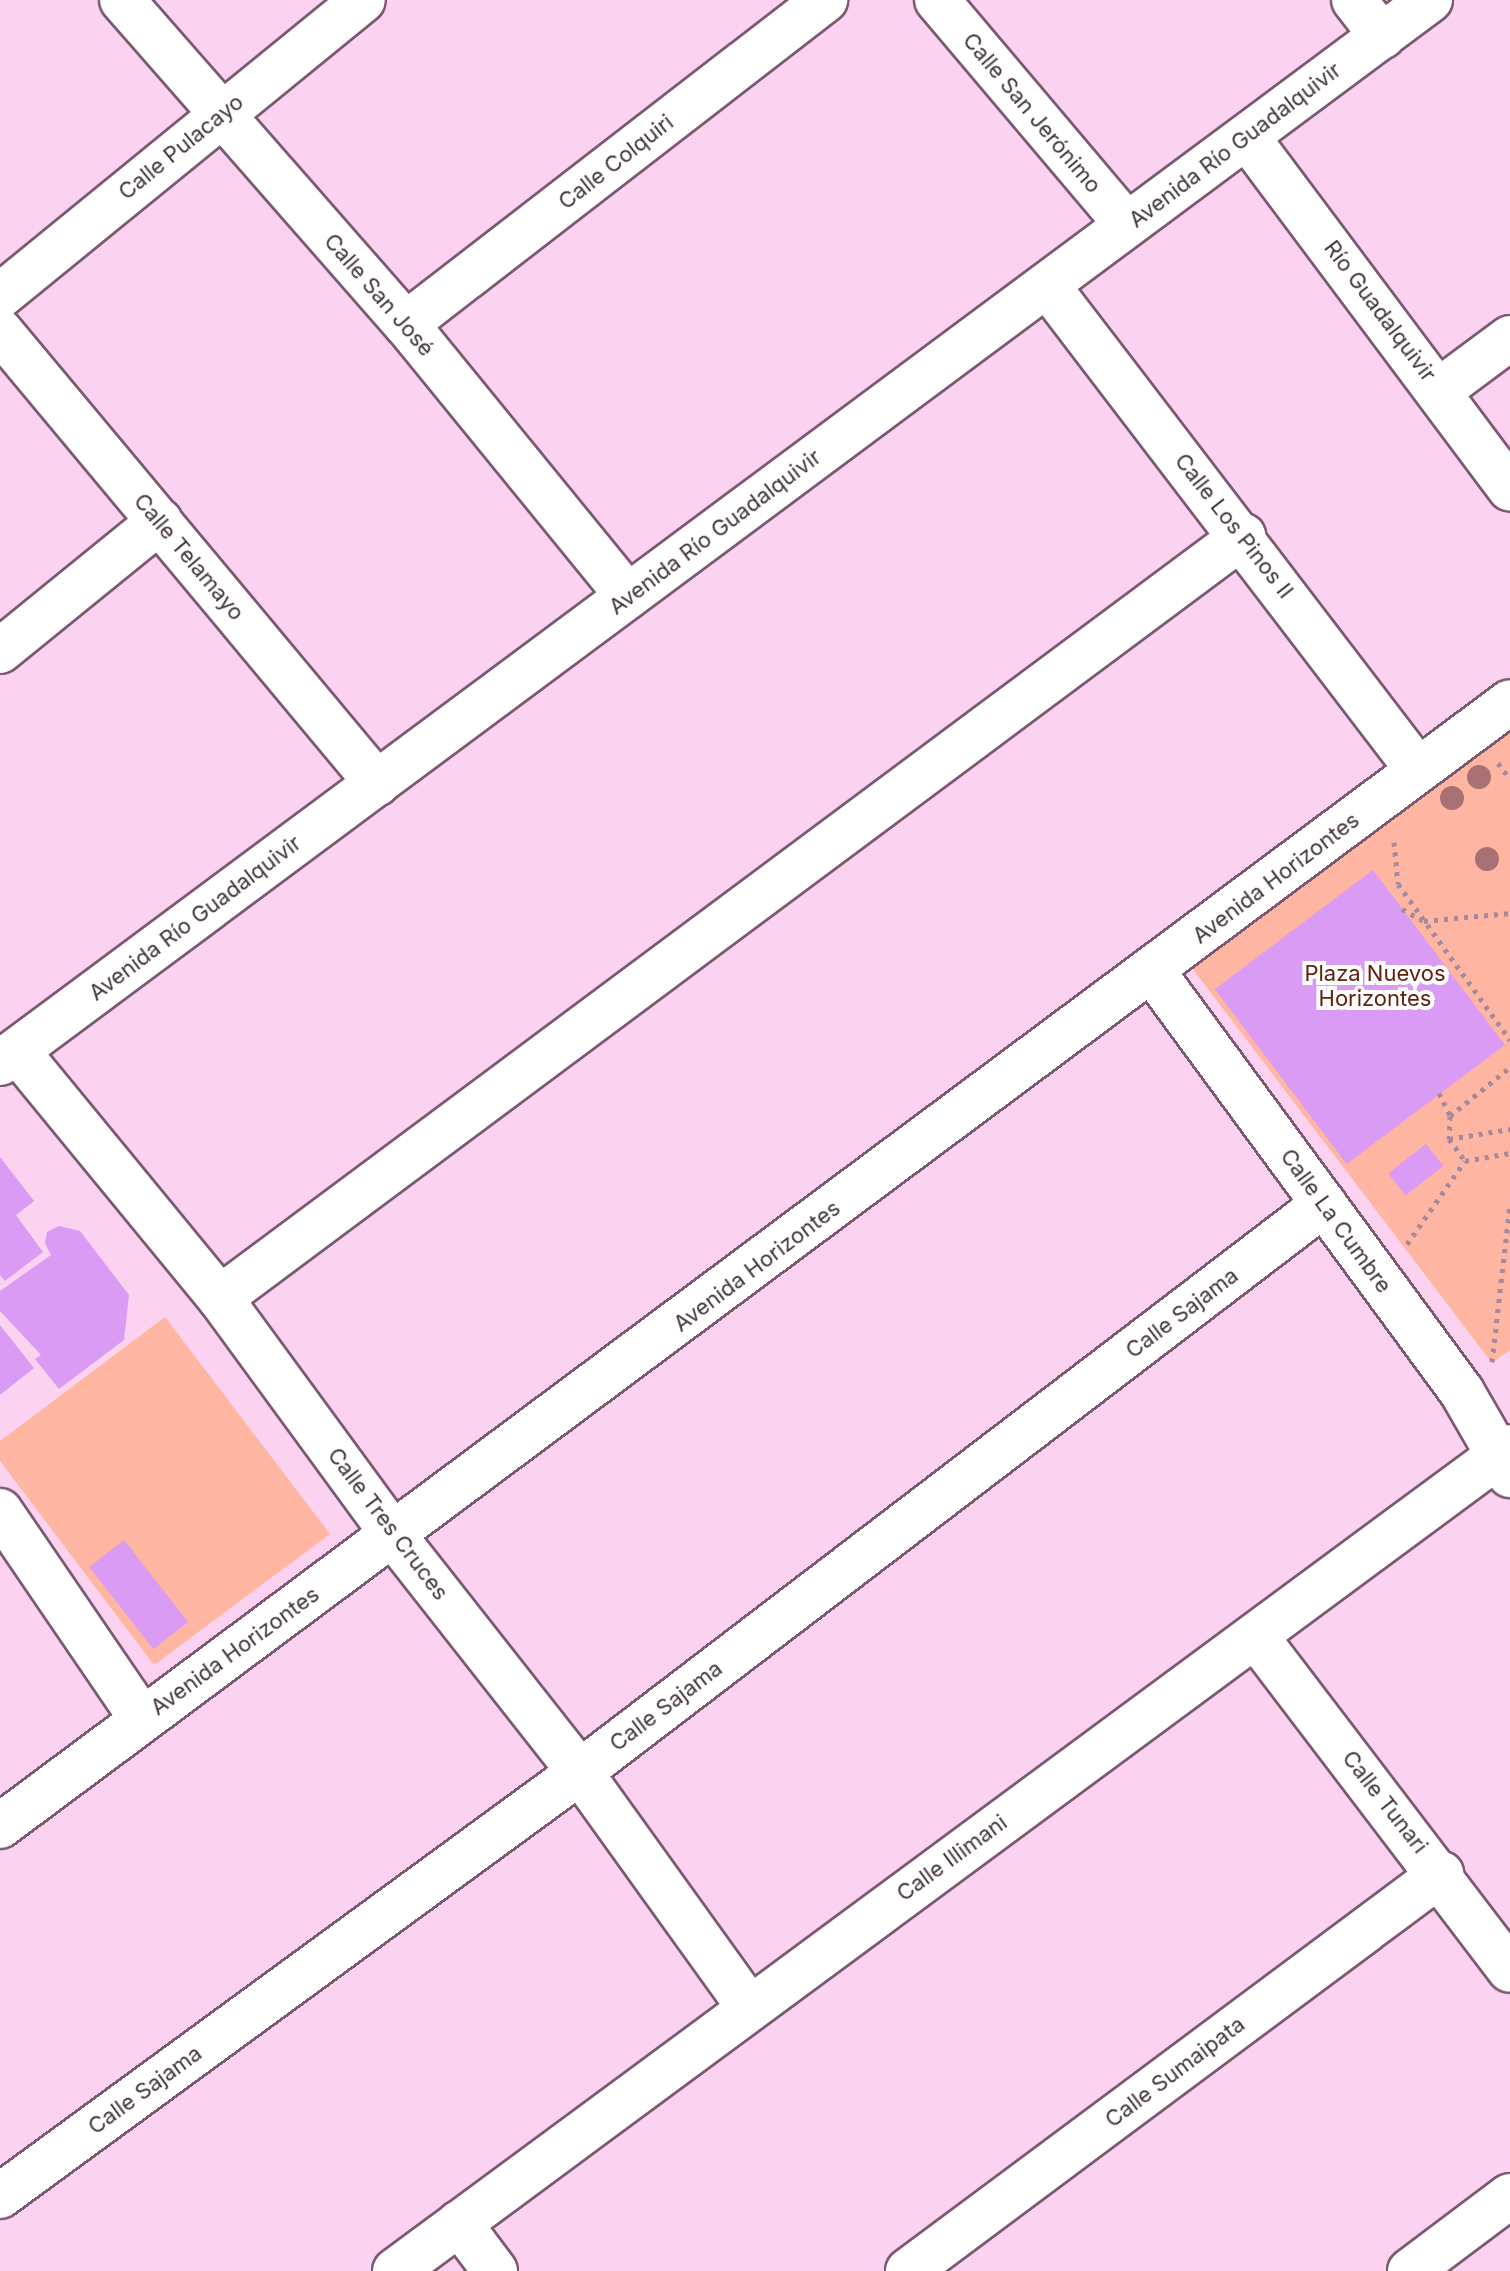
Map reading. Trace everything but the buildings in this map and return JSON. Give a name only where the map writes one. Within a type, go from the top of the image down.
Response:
[{"type":"street","name":"Calle San José","points":[[122,0],[406,324],[628,596]]},
{"type":"street","name":"Calle Pulacayo","points":[[0,296],[363,0]]},
{"type":"street","name":"Calle Colquiri","points":[[406,324],[825,0]]},
{"type":"street","name":"Calle San Jerónimo","points":[[937,0],[1127,225]]},
{"type":"street","points":[[1354,0],[1382,36]]},
{"type":"street","name":"Avenida Río Guadalquivir","points":[[8,1057],[1430,0]]},
{"type":"street","name":"Río Guadalquivir","points":[[1247,137],[1440,390],[1510,489]]},
{"type":"street","name":"Calle Los Pinos II","points":[[1047,285],[1243,536],[1418,770]]},
{"type":"street","name":"Calle Telamayo","points":[[0,331],[377,783]]},
{"type":"street","points":[[1440,390],[1510,338]]},
{"type":"street","points":[[0,651],[160,521]]},
{"type":"street","points":[[220,1298],[1243,536]]},
{"type":"street","name":"Avenida Horizontes","points":[[0,1826],[1153,972],[1510,702]]},
{"type":"street","name":"Calle La Cumbre","points":[[1153,972],[1462,1392],[1506,1460]]},
{"type":"street","name":"Calle Tres Cruces","points":[[8,1057],[220,1298],[394,1536],[580,1772],[748,2006]]},
{"type":"street","name":"Calle Sajama","points":[[0,2196],[580,1772],[1324,1204]]},
{"type":"street","name":"Calle Illimani","points":[[395,2271],[748,2006],[1506,1460]]},
{"type":"street","points":[[0,1511],[142,1719]]},
{"type":"street","name":"Calle Tunari","points":[[1257,1638],[1441,1874],[1510,1970]]},
{"type":"street","name":"Calle Sumaipata","points":[[908,2271],[1441,1874]]},
{"type":"street","points":[[1410,2271],[1510,2196]]},
{"type":"street","points":[[459,2223],[495,2271]]},
{"type":"path","points":[[1394,837],[1398,884],[1510,1040]]},
{"type":"path","points":[[1402,909],[1424,921],[1510,913]]},
{"type":"path","points":[[1450,1116],[1510,1067]]},
{"type":"path","points":[[1439,1093],[1450,1116],[1449,1139],[1465,1161]]},
{"type":"path","points":[[1449,1139],[1510,1129]]},
{"type":"path","points":[[1404,1247],[1465,1161],[1510,1153]]},
{"type":"path","points":[[1492,1363],[1510,1205]]},
{"type":"green space","name":"Plaza Nuevos Horizontes","points":[[1510,717],[1510,1350],[1492,1363],[1186,960]]},
{"type":"green space","points":[[165,1317],[330,1534],[154,1665],[0,1461],[0,1441]]}]
